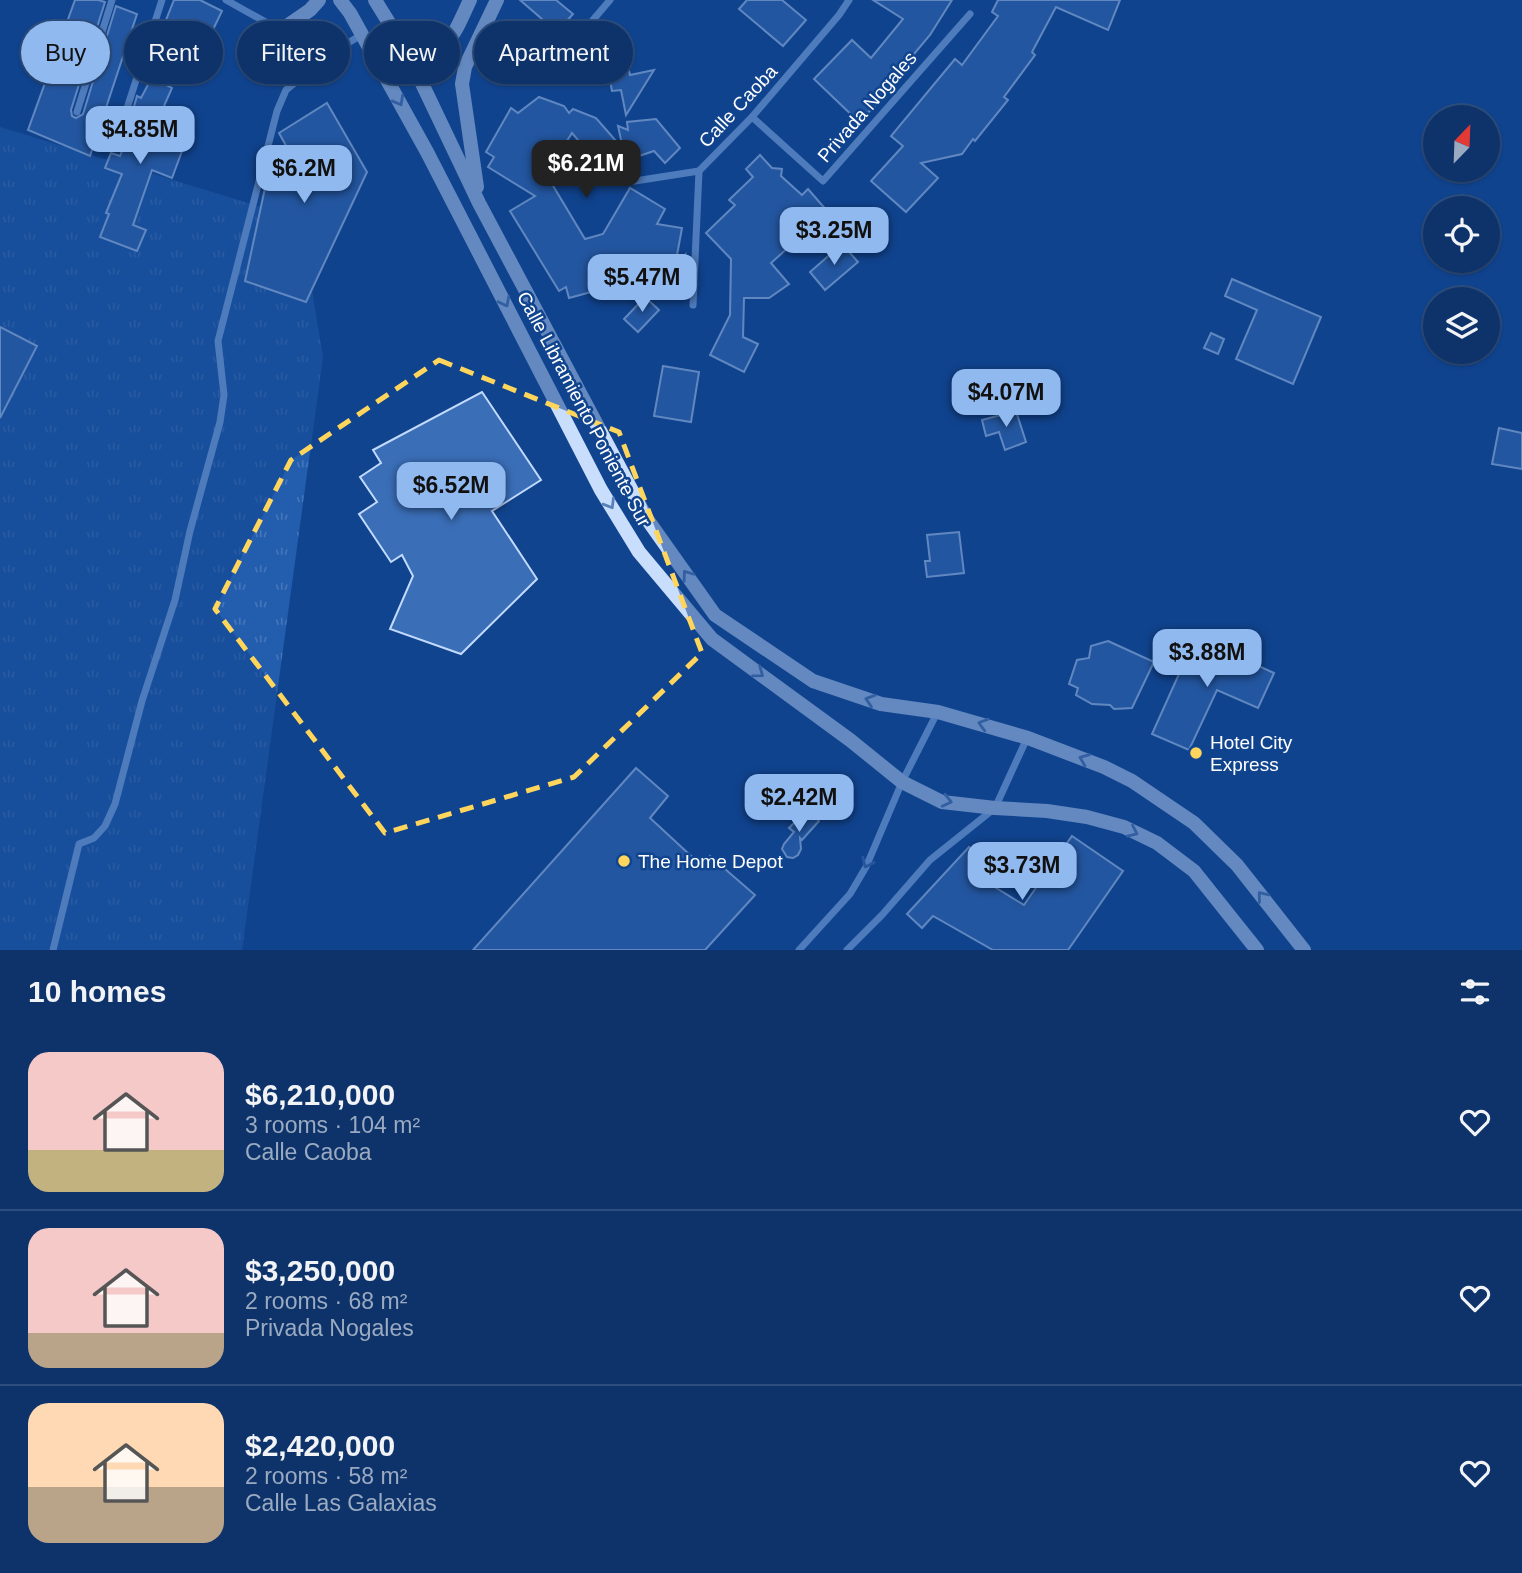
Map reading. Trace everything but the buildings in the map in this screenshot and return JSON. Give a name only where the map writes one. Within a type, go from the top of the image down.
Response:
[{"type":"main road","points":[[294,21],[320,0]]},
{"type":"main road","name":"Calle Libramiento Poniente Sur","points":[[340,0],[427,152],[601,490],[639,552],[712,639],[850,740],[902,782],[942,802],[1087,817],[1124,827],[1157,843],[1194,871],[1257,950]]},
{"type":"main road","points":[[375,0],[388,21]]},
{"type":"main road","points":[[458,21],[470,0]]},
{"type":"main road","points":[[479,203],[462,84],[465,67],[497,0]]},
{"type":"main road","points":[[422,84],[479,203],[647,519],[715,615],[813,681],[881,704],[937,712],[1028,738],[1132,781],[1194,823],[1237,865],[1304,950]]},
{"type":"street","points":[[78,111],[112,0]]},
{"type":"street","points":[[117,139],[162,0]]},
{"type":"street","points":[[226,0],[264,21]]},
{"type":"street","points":[[592,21],[610,0]]},
{"type":"street","name":"Calle Caoba","points":[[579,183],[635,181],[699,171],[752,117],[849,0]]},
{"type":"street","name":"Privada Nogales","points":[[752,117],[823,181],[970,14]]},
{"type":"street","points":[[350,42],[361,35]]},
{"type":"street","points":[[52,950],[79,844],[94,838],[105,826],[115,804],[142,701],[175,600],[190,531],[220,422],[223,395],[219,341],[277,111],[286,90],[293,84]]},
{"type":"street","points":[[692,306],[699,171]]},
{"type":"street","points":[[799,950],[850,894],[866,867],[902,782],[937,712]]},
{"type":"street","points":[[847,950],[930,860],[995,808],[1028,738]]},
{"type":"highlighted area","points":[[439,360],[619,432],[702,653],[574,777],[385,833],[215,609],[291,460]]},
{"type":"green space","points":[[0,127],[300,219],[323,357],[242,950],[0,950]]},
{"type":"place","name":"Hotel City Express","points":[[1196,753]]},
{"type":"place","name":"The Home Depot","points":[[624,861]]}]
